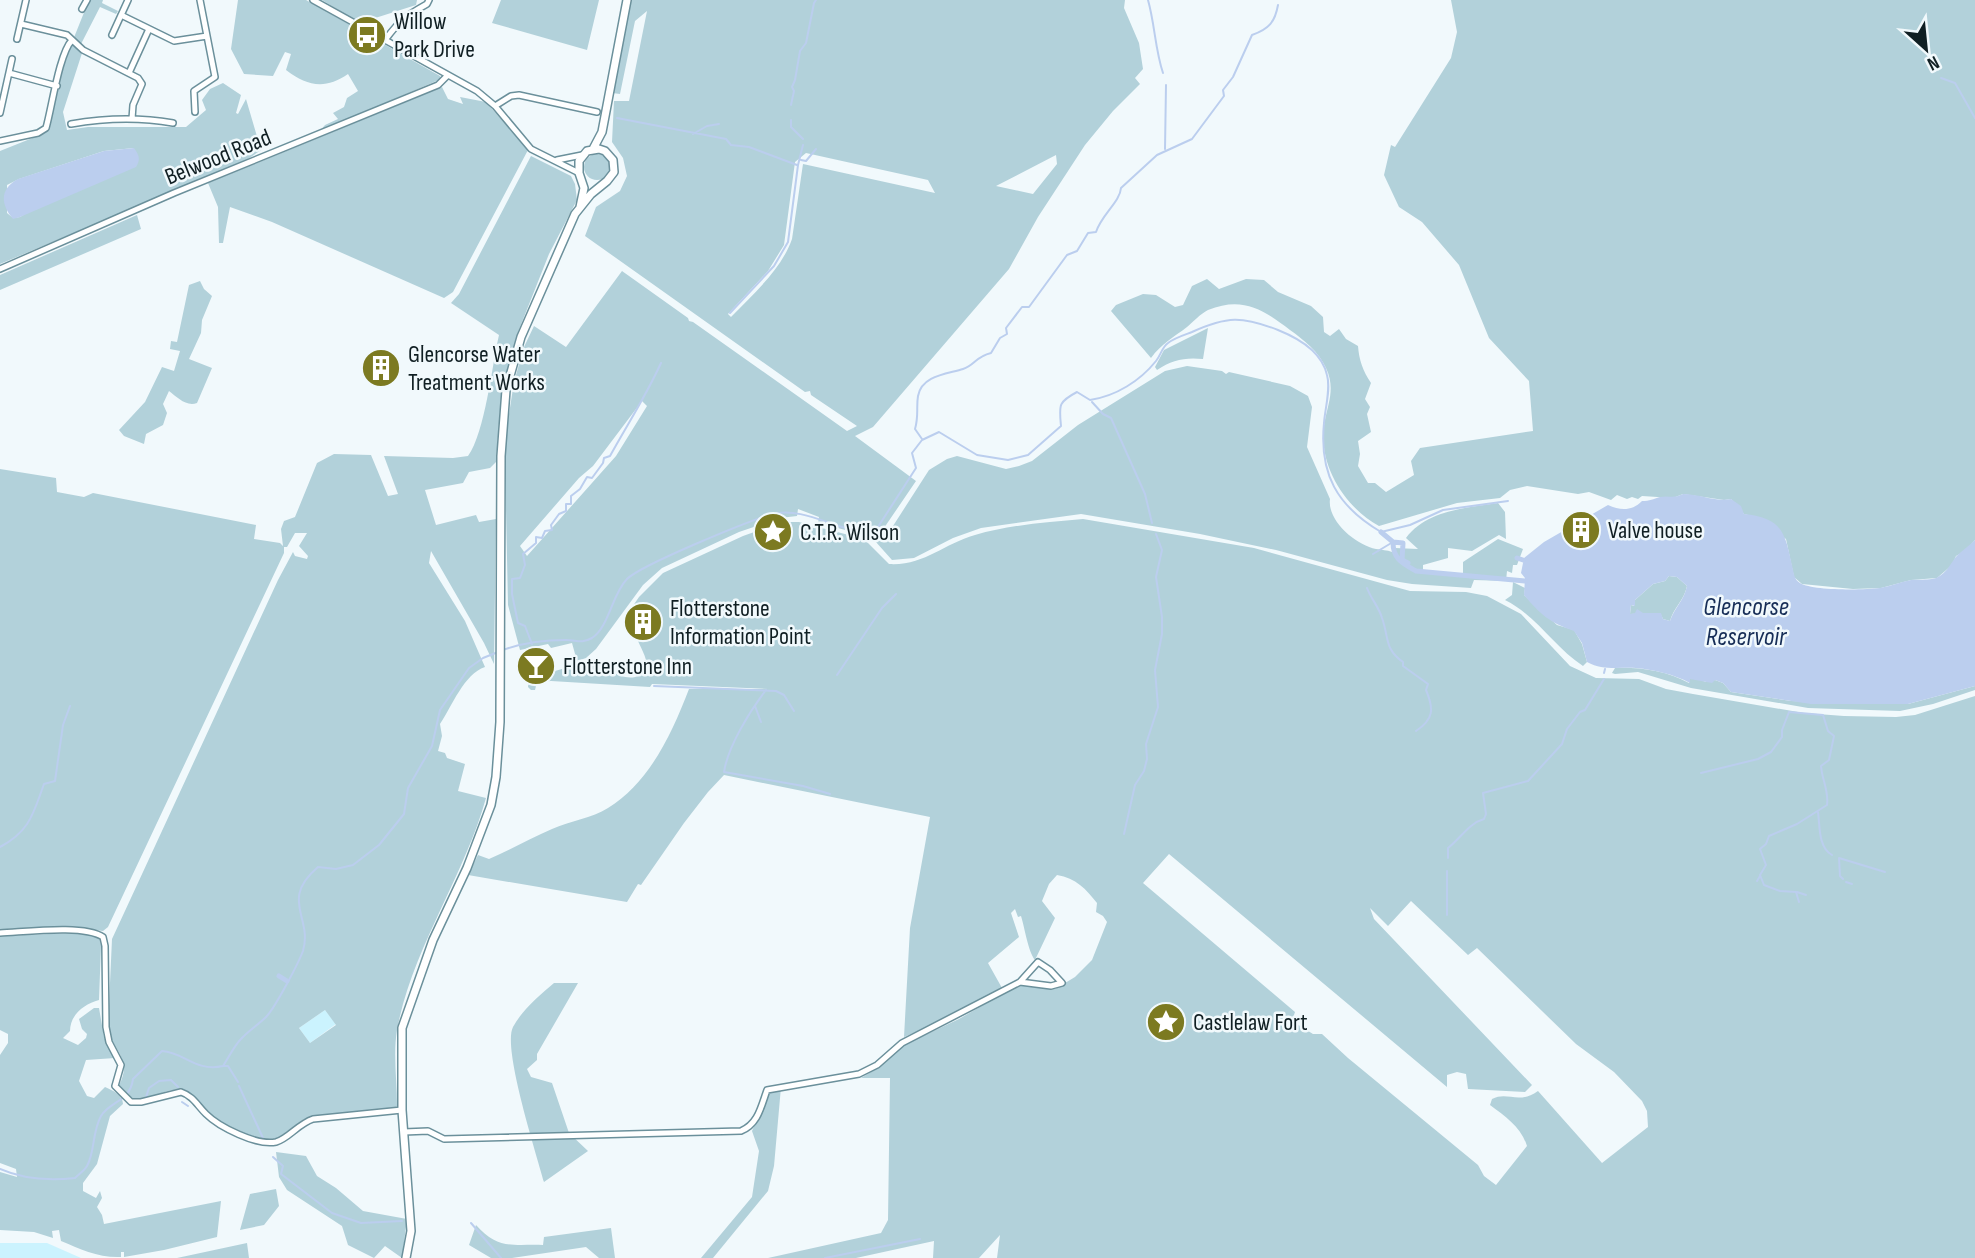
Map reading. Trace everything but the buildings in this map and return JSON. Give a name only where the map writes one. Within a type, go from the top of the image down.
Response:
[{"type":"highway","points":[[406,1258],[411,1231],[400,1043],[405,1014],[433,940],[467,868],[491,805],[499,744],[501,456],[506,390],[521,337],[584,195],[579,161],[582,155],[593,149],[602,132],[627,0]]},
{"type":"highway","points":[[580,207],[611,177],[613,160],[605,151],[602,132]]},
{"type":"highway","points":[[593,149],[605,151]]},
{"type":"highway","points":[[581,176],[591,184],[602,184]]},
{"type":"street","points":[[17,39],[26,0]]},
{"type":"street","points":[[82,9],[87,0]]},
{"type":"street","points":[[112,35],[128,0]]},
{"type":"street","points":[[195,112],[194,90],[215,77],[200,0]]},
{"type":"street","points":[[313,0],[477,91],[495,106],[531,149],[581,176]]},
{"type":"street","points":[[385,40],[401,20],[429,0]]},
{"type":"street","points":[[121,15],[174,41],[207,36]]},
{"type":"street","points":[[21,24],[67,35],[83,50],[138,78],[142,84],[133,105],[132,119]]},
{"type":"street","points":[[128,73],[149,29]]},
{"type":"street","points":[[0,141],[44,131],[67,45],[72,40]]},
{"type":"street","points":[[0,113],[12,60]]},
{"type":"street","points":[[9,73],[57,86]]},
{"type":"street","name":"Belwood Road","points":[[0,269],[174,193],[438,85],[447,76]]},
{"type":"street","points":[[495,106],[511,96],[519,95],[597,112]]},
{"type":"street","points":[[71,124],[132,119],[173,123]]},
{"type":"street","points":[[554,160],[582,155]]},
{"type":"street","points":[[0,933],[75,931],[96,933],[103,937],[106,946],[106,1027],[109,1042],[121,1065],[115,1086],[123,1097],[131,1102],[181,1092],[191,1097],[220,1125],[260,1141],[275,1142],[303,1122],[313,1119],[402,1110]]},
{"type":"street","points":[[404,1132],[428,1131],[444,1139],[741,1131],[756,1121],[767,1090],[859,1074],[877,1065],[902,1043],[1020,982],[1038,962],[1062,983],[1051,986],[1020,982]]},
{"type":"shaded area","points":[[89,0],[103,0],[102,3],[118,11],[116,14],[100,7],[80,46],[83,50],[63,112],[67,130],[88,127],[186,127],[206,110],[202,100],[210,89],[223,83],[241,95],[236,113],[238,114],[246,99],[261,150],[245,161],[0,264],[0,151],[45,133],[57,80]],"holes":[[[134,148],[20,217],[13,218],[7,213],[7,185],[104,151]]]},
{"type":"shaded area","points":[[238,0],[306,0],[441,79],[320,131],[325,125],[338,119],[333,113],[344,107],[347,98],[358,91],[348,74],[324,84],[309,83],[286,70],[291,54],[285,52],[273,76],[244,74],[231,49]]},
{"type":"shaded area","points":[[322,0],[417,0],[416,5],[369,20],[366,27]]},
{"type":"shaded area","points":[[501,0],[599,0],[587,50],[492,23]]},
{"type":"shaded area","points":[[630,0],[1125,0],[1124,8],[1139,43],[1143,69],[1135,78],[1140,84],[1085,145],[1038,217],[1009,269],[873,427],[855,436],[916,481],[884,528],[869,536],[818,523],[819,517],[798,509],[797,516],[780,518],[739,532],[662,568],[643,585],[596,649],[586,658],[577,661],[572,643],[551,648],[548,644],[520,650],[508,605],[505,462],[507,427],[514,382],[524,347],[534,326],[566,347],[622,271],[847,431],[857,426],[585,236],[596,207],[620,191],[627,176],[623,158],[612,142],[614,101],[629,101],[647,11],[635,21],[620,94],[612,93]],"holes":[[[806,153],[928,180],[935,193],[803,164],[792,239],[787,250],[766,281],[731,317],[728,314],[768,271],[784,245],[795,162]],[[1056,155],[1057,164],[1033,194],[996,186]],[[642,401],[647,406],[616,456],[527,556],[520,546],[579,478],[593,466]]]},
{"type":"shaded area","points":[[1451,0],[1975,0],[1975,540],[1956,556],[1952,565],[1937,578],[1911,580],[1881,588],[1853,589],[1802,584],[1794,577],[1786,539],[1752,516],[1744,514],[1731,499],[1683,494],[1673,498],[1642,496],[1638,499],[1617,495],[1611,500],[1589,492],[1578,494],[1527,486],[1510,490],[1500,498],[1457,503],[1379,526],[1354,507],[1335,481],[1329,467],[1323,436],[1330,381],[1319,357],[1301,338],[1261,311],[1231,304],[1205,312],[1163,345],[1151,358],[1111,311],[1116,305],[1143,294],[1156,295],[1175,307],[1183,305],[1192,286],[1207,279],[1219,289],[1246,279],[1264,280],[1278,292],[1311,306],[1323,317],[1324,332],[1330,336],[1339,329],[1346,339],[1358,346],[1362,365],[1371,383],[1365,399],[1370,407],[1367,414],[1371,432],[1358,441],[1358,466],[1368,483],[1375,483],[1386,492],[1414,475],[1411,461],[1420,448],[1533,431],[1529,381],[1489,338],[1459,265],[1422,222],[1399,207],[1384,175],[1391,145],[1395,147],[1451,58],[1457,32]]},
{"type":"shaded area","points":[[442,87],[448,99],[463,104],[460,97],[486,102],[528,150],[453,292],[444,298],[272,222],[230,207],[223,243],[219,243],[218,207],[208,183]]},
{"type":"shaded area","points":[[597,154],[606,158],[610,167],[606,176],[597,180],[588,176],[584,167],[588,158]]},
{"type":"shaded area","points":[[531,156],[571,176],[577,200],[549,254],[518,332],[501,398],[496,462],[490,468],[469,472],[463,483],[425,490],[436,525],[476,515],[479,522],[496,519],[494,664],[431,551],[429,563],[465,621],[485,667],[465,683],[440,724],[442,736],[438,751],[445,753],[447,758],[465,764],[458,791],[486,798],[465,856],[426,942],[404,1000],[396,1039],[397,1106],[395,1109],[304,1119],[275,1140],[256,1137],[230,1126],[213,1116],[187,1092],[168,1091],[136,1099],[127,1095],[119,1085],[123,1076],[123,1062],[108,1027],[112,939],[278,580],[293,552],[295,556],[307,559],[308,556],[299,546],[307,533],[295,533],[287,547],[284,547],[284,553],[108,927],[103,931],[76,928],[0,930],[0,469],[56,478],[57,492],[84,497],[93,493],[256,525],[254,539],[280,543],[283,546],[281,529],[284,521],[295,517],[317,463],[334,454],[371,455],[388,496],[398,494],[384,456],[468,456],[479,432],[499,335],[451,303],[459,294]],"holes":[[[325,1010],[336,1025],[310,1043],[299,1028]]]},
{"type":"shaded area","points":[[137,215],[141,229],[0,290],[0,275]]},
{"type":"shaded area","points":[[200,281],[212,296],[202,320],[201,333],[189,359],[212,368],[197,403],[185,403],[169,391],[163,404],[167,413],[163,425],[146,434],[144,444],[124,436],[119,430],[145,402],[162,367],[174,371],[180,351],[170,349],[171,341],[177,342],[189,285]]},
{"type":"shaded area","points":[[1208,328],[1203,359],[1179,360],[1157,370],[1155,367],[1164,350]]},
{"type":"shaded area","points":[[1187,366],[1222,371],[1226,374],[1229,372],[1290,386],[1308,396],[1312,407],[1307,447],[1330,499],[1333,516],[1344,531],[1360,543],[1392,552],[1395,548],[1418,549],[1406,538],[1425,521],[1460,509],[1498,503],[1505,512],[1506,539],[1499,535],[1472,551],[1448,548],[1448,558],[1423,565],[1423,573],[1463,575],[1463,562],[1498,539],[1523,549],[1517,565],[1513,565],[1512,573],[1507,571],[1506,581],[1474,580],[1471,588],[1412,584],[1387,580],[1276,550],[1081,514],[981,528],[953,538],[914,558],[892,560],[875,541],[893,526],[929,470],[947,459],[957,456],[1006,469],[1032,461],[1078,425],[1165,371]]},
{"type":"shaded area","points":[[1083,519],[1254,548],[1410,591],[1466,592],[1487,596],[1521,614],[1570,666],[1596,678],[1639,679],[1666,689],[1693,694],[1804,713],[1844,716],[1915,715],[1975,696],[1975,1258],[997,1258],[1000,1235],[979,1258],[933,1258],[934,1241],[856,1258],[768,1258],[881,1233],[888,1220],[890,1078],[861,1078],[878,1068],[904,1045],[959,1019],[1018,985],[1055,989],[1075,977],[1092,960],[1107,922],[1096,912],[1097,903],[1085,889],[1075,881],[1057,875],[1049,884],[1042,901],[1055,918],[1035,960],[1021,916],[1018,917],[1015,909],[1011,913],[1019,937],[988,963],[1002,988],[955,1015],[904,1037],[910,928],[930,817],[724,775],[684,823],[627,902],[468,875],[478,855],[489,859],[552,829],[602,811],[623,797],[648,771],[658,755],[689,689],[768,689],[652,684],[650,687],[551,681],[537,682],[535,690],[531,690],[528,687],[529,679],[588,664],[601,666],[627,677],[640,675],[647,664],[638,641],[643,630],[624,619],[639,597],[663,573],[743,536],[782,522],[799,522],[864,539],[889,564],[901,564],[913,562],[964,539],[988,532],[1029,524]],"holes":[[[1169,854],[1447,1087],[1447,1075],[1457,1072],[1466,1074],[1468,1089],[1525,1092],[1532,1085],[1374,919],[1370,908],[1388,926],[1411,901],[1468,955],[1477,948],[1576,1044],[1614,1072],[1642,1101],[1647,1111],[1648,1127],[1602,1163],[1538,1091],[1525,1097],[1503,1096],[1492,1099],[1490,1105],[1517,1128],[1527,1146],[1496,1185],[1484,1176],[1478,1165],[1322,1034],[1313,1034],[1292,1021],[1295,1012],[1143,883]]]},
{"type":"shaded area","points":[[1669,576],[1677,577],[1687,586],[1670,621],[1663,619],[1660,613],[1630,614],[1635,600],[1653,584],[1665,581]]},
{"type":"shaded area","points":[[1513,582],[1525,588],[1524,595],[1557,625],[1574,630],[1582,644],[1587,662],[1583,666],[1527,614],[1505,600],[1512,595]]},
{"type":"shaded area","points":[[1615,668],[1653,671],[1672,675],[1689,683],[1690,679],[1695,678],[1706,682],[1715,680],[1723,683],[1731,692],[1791,701],[1908,704],[1975,686],[1975,690],[1933,704],[1900,711],[1808,708],[1691,688],[1638,672],[1615,674],[1612,673]]},
{"type":"shaded area","points":[[74,933],[100,937],[99,1000],[79,1011],[72,1020],[70,1031],[63,1038],[78,1045],[87,1034],[79,1019],[94,1008],[99,1008],[104,1037],[115,1058],[86,1060],[79,1081],[87,1096],[94,1098],[105,1087],[114,1091],[123,1101],[110,1116],[97,1164],[83,1183],[83,1191],[96,1198],[100,1191],[102,1198],[97,1207],[104,1224],[221,1201],[217,1237],[124,1257],[124,1252],[121,1252],[121,1257],[113,1257],[61,1241],[59,1230],[52,1231],[53,1238],[34,1232],[0,1230],[0,1172],[17,1177],[16,1169],[0,1163],[0,1055],[8,1043],[8,1034],[0,1030],[0,936]]},
{"type":"shaded area","points":[[554,983],[578,983],[537,1054],[537,1060],[527,1069],[531,1077],[552,1083],[569,1133],[588,1151],[544,1182],[516,1078],[511,1039],[513,1027],[521,1015]]},
{"type":"shaded area","points":[[325,1010],[336,1024],[310,1043],[299,1028]]},
{"type":"shaded area","points":[[781,1087],[774,1166],[768,1191],[713,1258],[701,1258],[752,1197],[759,1151],[752,1131],[769,1093]]},
{"type":"shaded area","points":[[276,1152],[306,1156],[317,1176],[363,1211],[407,1219],[402,1258],[385,1246],[374,1258],[348,1245],[342,1226],[287,1190],[279,1177]]},
{"type":"shaded area","points":[[276,1189],[279,1206],[264,1225],[240,1230],[250,1194]]},
{"type":"shaded area","points":[[476,1225],[491,1239],[514,1245],[543,1245],[544,1237],[611,1228],[615,1258],[599,1258],[586,1247],[512,1258],[491,1258],[469,1245]]},
{"type":"shaded area","points":[[0,1243],[47,1243],[81,1258],[0,1258]]},
{"type":"shaded area","points":[[247,1243],[249,1258],[177,1258]]},
{"type":"water","points":[[134,148],[139,157],[136,167],[20,217],[13,219],[6,207],[5,192],[18,179],[104,151]]},
{"type":"water","name":"Glencorse Reservoir","points":[[1683,494],[1731,499],[1741,506],[1744,514],[1767,519],[1775,524],[1785,538],[1796,579],[1807,586],[1873,589],[1911,580],[1935,578],[1975,540],[1975,686],[1908,704],[1811,704],[1731,692],[1723,683],[1715,680],[1712,683],[1690,679],[1690,683],[1657,671],[1605,668],[1587,662],[1582,643],[1574,631],[1546,617],[1524,595],[1525,578],[1521,573],[1524,558],[1544,542],[1608,505],[1626,509],[1642,501]],"holes":[[[1669,576],[1677,577],[1687,586],[1670,621],[1663,619],[1661,613],[1643,613],[1637,609],[1630,614],[1631,605],[1635,606],[1635,600],[1653,584],[1665,581]]]},
{"type":"waterway","points":[[791,105],[800,51],[806,43],[816,0]]},
{"type":"waterway","points":[[1148,0],[1163,73]]},
{"type":"waterway","points":[[922,439],[915,429],[920,389],[936,376],[967,367],[991,353],[1000,338],[1007,334],[1006,328],[1022,307],[1029,307],[1067,255],[1077,251],[1088,233],[1096,232],[1118,198],[1121,188],[1157,155],[1192,139],[1224,96],[1223,90],[1233,77],[1252,35],[1270,24],[1278,5]]},
{"type":"waterway","points":[[1941,78],[1955,83],[1975,118]]},
{"type":"waterway","points":[[1165,149],[1166,85]]},
{"type":"waterway","points":[[617,118],[726,139],[731,145],[749,147],[797,165]]},
{"type":"waterway","points":[[791,120],[791,127],[803,139]]},
{"type":"waterway","points":[[693,134],[707,126],[719,124]]},
{"type":"waterway","points":[[730,313],[774,266],[788,242],[803,145]]},
{"type":"waterway","points":[[801,160],[806,161],[816,149]]},
{"type":"waterway","points":[[503,650],[534,642],[582,641],[592,638],[603,626],[622,585],[636,572],[720,534],[773,514],[800,514],[853,530],[876,530],[916,468],[912,453],[922,440],[939,432],[977,455],[1008,460],[1028,455],[1061,426],[1060,409],[1066,399],[1077,392],[1090,400],[1118,391],[1150,368],[1170,341],[1225,321],[1244,320],[1278,330],[1301,342],[1320,359],[1328,380],[1323,441],[1328,473],[1342,500],[1381,532],[1410,525],[1443,510],[1508,501]]},
{"type":"waterway","points":[[532,644],[525,626],[518,623],[512,594],[512,579],[520,578],[525,565],[523,554],[536,543],[536,537],[542,538],[545,531],[552,530],[551,525],[559,514],[566,511],[566,504],[571,504],[571,496],[580,489],[587,477],[592,478],[604,458],[610,456],[661,363]]},
{"type":"waterway","points":[[1092,402],[1111,418],[1145,494],[1152,523]]},
{"type":"waterway","points":[[1381,532],[1393,542],[1399,560],[1416,571],[1525,581]]},
{"type":"waterway","points":[[1124,834],[1135,785],[1144,771],[1147,759],[1146,744],[1158,707],[1155,670],[1162,634],[1162,617],[1156,577],[1162,550],[1156,534]]},
{"type":"waterway","points":[[1373,554],[1393,542]]},
{"type":"waterway","points":[[1393,542],[1403,543],[1402,560],[1408,563]]},
{"type":"waterway","points":[[1517,558],[1523,560]]},
{"type":"waterway","points":[[1367,588],[1381,614],[1393,652],[1403,662],[1403,666],[1428,684],[1426,690],[1431,713],[1416,731]]},
{"type":"waterway","points":[[837,675],[882,608],[896,594]]},
{"type":"waterway","points":[[0,1169],[37,1179],[75,1178],[90,1160],[101,1116],[124,1097],[133,1079],[162,1051],[205,1066],[223,1066],[238,1042],[270,1012],[303,951],[305,939],[299,899],[307,879],[318,867],[336,869],[353,865],[379,845],[404,814],[408,788],[432,746],[440,710],[469,668],[498,652]]},
{"type":"waterway","points":[[1604,673],[1605,669]]},
{"type":"waterway","points":[[1448,858],[1448,848],[1469,828],[1484,819],[1486,814],[1483,793],[1528,781],[1562,744],[1567,729],[1580,712],[1585,710],[1604,679]]},
{"type":"waterway","points":[[654,686],[776,691],[784,695],[794,711]]},
{"type":"waterway","points":[[766,690],[735,740],[724,772],[803,786],[830,794]]},
{"type":"waterway","points":[[0,847],[18,835],[29,821],[44,784],[55,781],[63,725],[70,706]]},
{"type":"waterway","points":[[755,706],[761,722]]},
{"type":"waterway","points":[[1701,773],[1758,759],[1771,752],[1782,737],[1789,712],[1823,715],[1828,731],[1834,736],[1829,760],[1821,766],[1827,805],[1797,824],[1769,836],[1760,849],[1766,865],[1760,875],[1764,885],[1780,891],[1796,892],[1799,902]]},
{"type":"waterway","points":[[1818,812],[1822,842],[1832,855]]},
{"type":"waterway","points":[[1843,879],[1840,876],[1839,858],[1885,872]]},
{"type":"waterway","points":[[1447,871],[1447,915]]},
{"type":"waterway","points":[[1757,881],[1760,876]]},
{"type":"waterway","points":[[1846,882],[1852,884]]},
{"type":"waterway","points":[[1797,892],[1806,895]]},
{"type":"waterway","points":[[279,976],[287,981]]},
{"type":"waterway","points":[[224,1066],[228,1066],[238,1082]]},
{"type":"waterway","points":[[146,1097],[149,1088],[159,1081],[171,1080],[178,1087]]},
{"type":"waterway","points":[[239,1086],[263,1138]]},
{"type":"waterway","points":[[182,1102],[188,1106]]},
{"type":"waterway","points":[[273,1157],[283,1166],[281,1174],[332,1213],[361,1223],[402,1221]]},
{"type":"waterway","points":[[471,1223],[501,1258]]},
{"type":"waterway","points":[[825,1258],[920,1239]]},
{"type":"place","name":"Willow Park Drive","points":[[367,35]]},
{"type":"place","name":"Glencorse Water Treatment Works","points":[[381,368]]},
{"type":"place","name":"Valve house","points":[[1581,530]]},
{"type":"place","name":"C.T.R. Wilson","points":[[773,532]]},
{"type":"place","name":"Flotterstone Information Point","points":[[643,622]]},
{"type":"place","name":"Flotterstone Inn","points":[[536,666]]},
{"type":"place","name":"Castlelaw Fort","points":[[1166,1022]]}]
